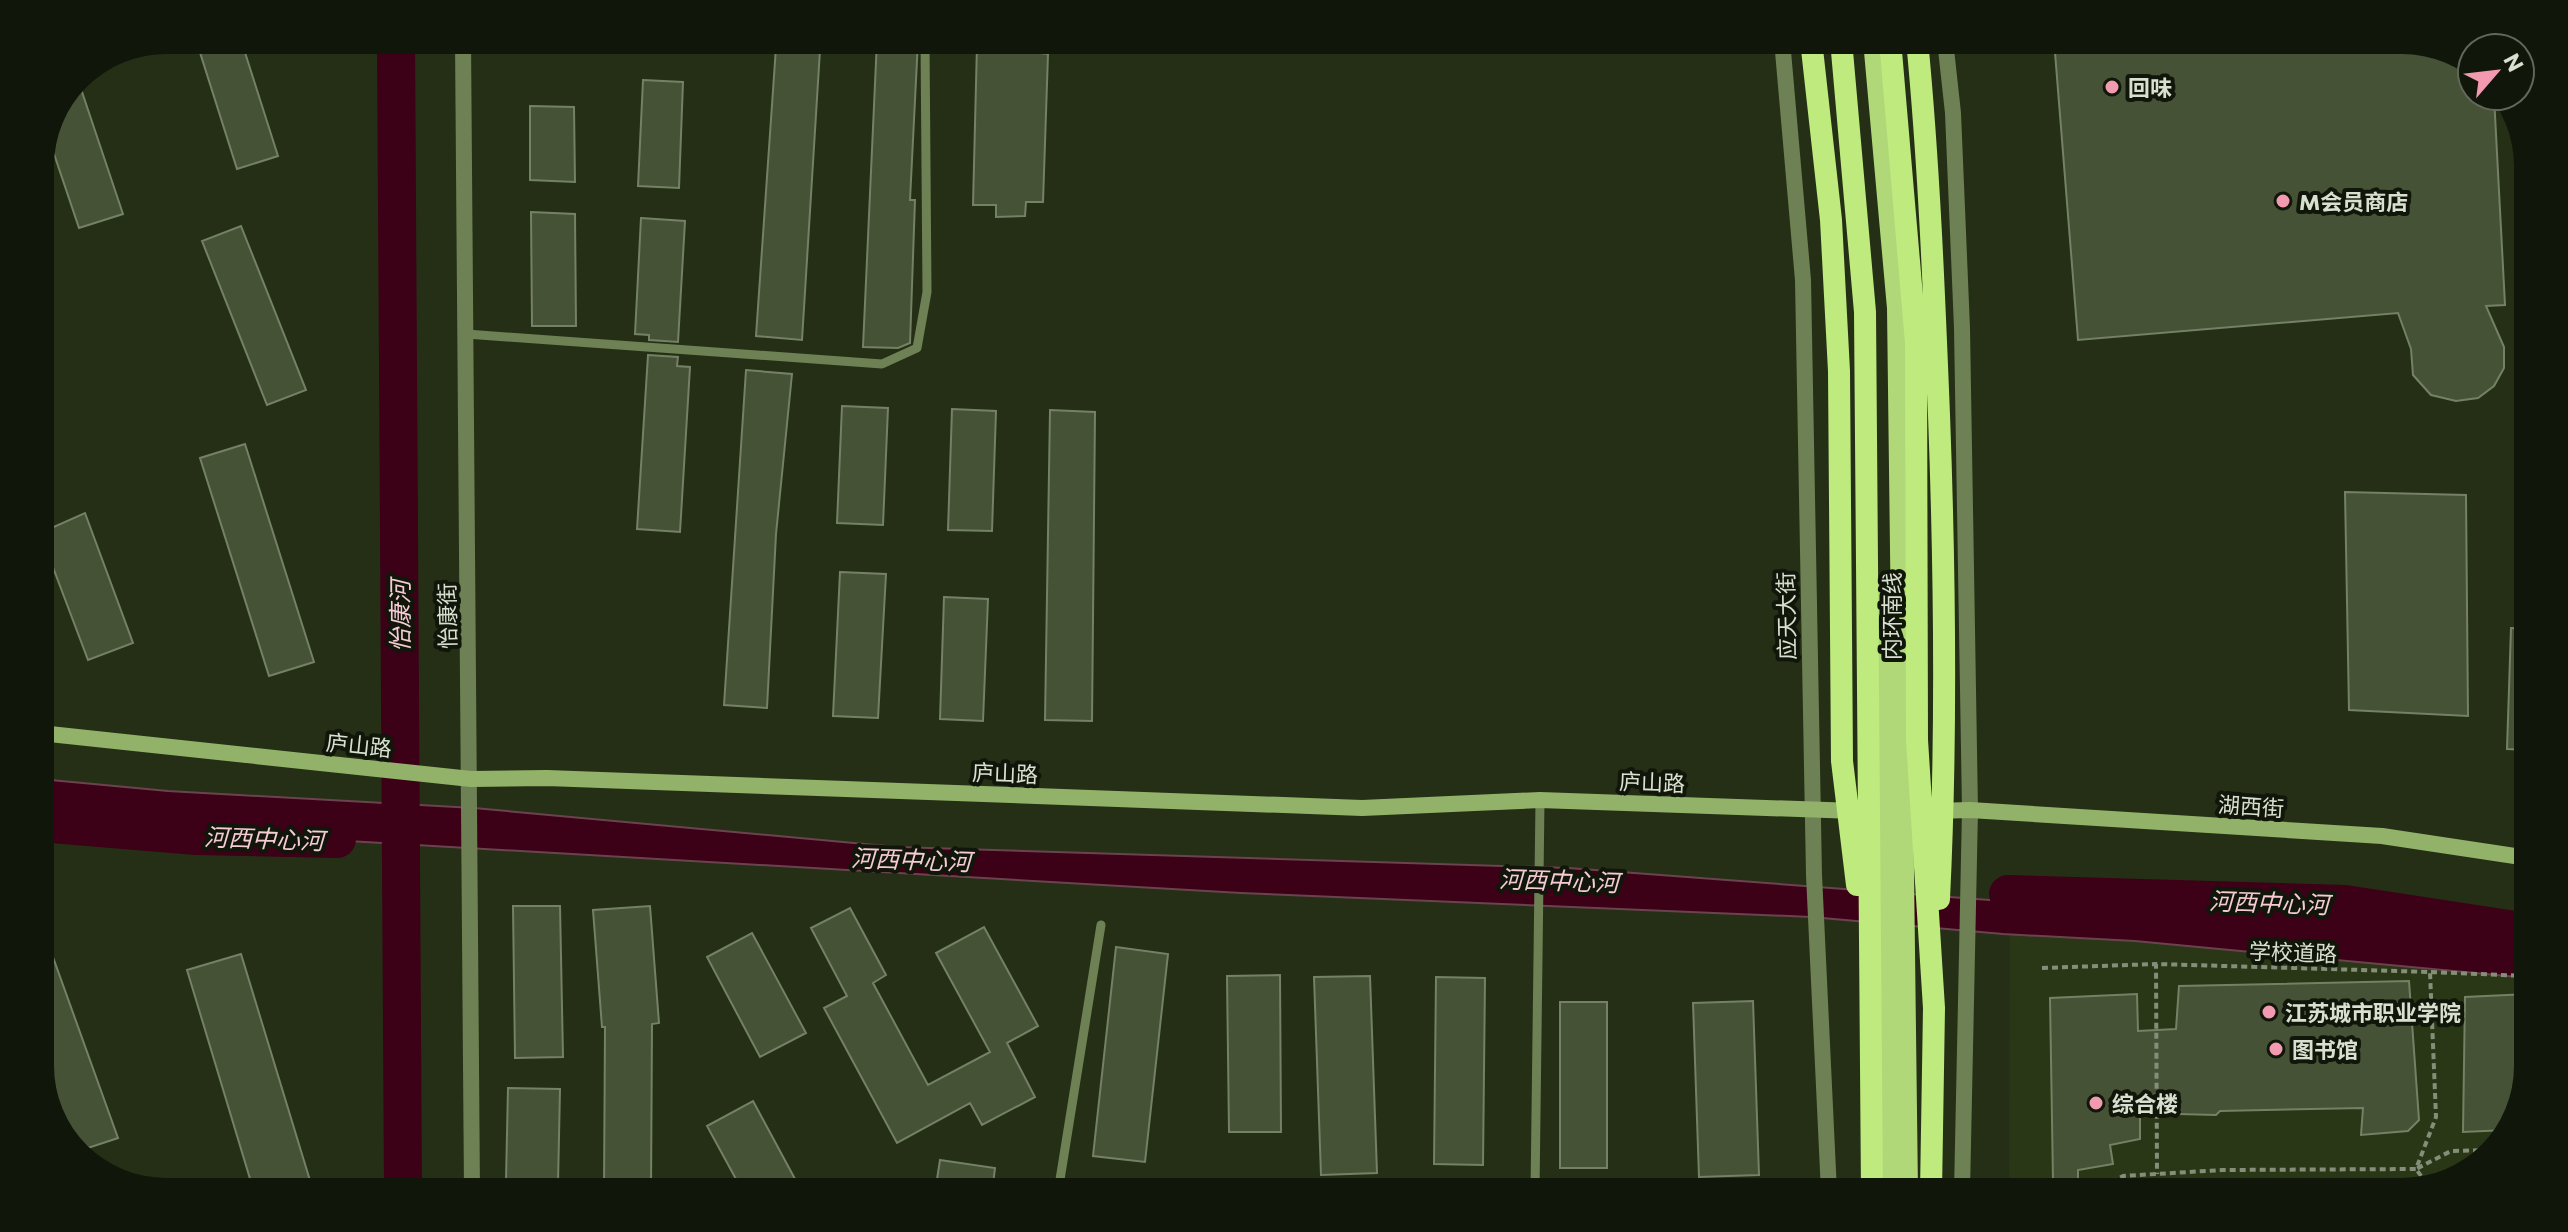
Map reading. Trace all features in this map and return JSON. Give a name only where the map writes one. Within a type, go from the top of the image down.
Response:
[{"type":"highway","points":[[1813,54],[1831,220],[1839,371],[1842,761],[1871,1001]]},
{"type":"highway","name":"内环南线","points":[[1842,54],[1865,312],[1872,1178]]},
{"type":"highway","name":"内环南线","points":[[1892,54],[1916,343],[1917,740],[1934,1008],[1931,1178]]},
{"type":"highway","points":[[1918,54],[1929,166],[1945,593],[1947,753],[1934,1008]]},
{"type":"main road","points":[[1862,54],[1885,308],[1908,1178]]},
{"type":"main road","points":[[1874,54],[1897,308],[1897,812],[1892,1178]]},
{"type":"main road","name":"庐山路","points":[[54,735],[464,778],[547,778],[1362,808],[1970,810]]},
{"type":"main road","name":"湖西街","points":[[1970,810],[2382,836],[2514,856]]},
{"type":"street","name":"怡康街","points":[[463,54],[466,334],[464,778],[471,810],[472,1178]]},
{"type":"street","name":"应天大街","points":[[1783,54],[1803,280],[1814,809],[1828,1178]]},
{"type":"street","points":[[1947,54],[1953,113],[1962,328],[1970,810],[1962,1178]]},
{"type":"lane","points":[[466,334],[882,364],[917,348],[927,292],[925,54]]},
{"type":"lane","points":[[1535,1178],[1540,809]]},
{"type":"lane","points":[[1060,1178],[1101,925]]},
{"type":"path","name":"学校道路","points":[[2042,968],[2156,964],[2514,975]]},
{"type":"path","points":[[2156,964],[2157,1174]]},
{"type":"path","points":[[2416,1169],[2436,1117],[2430,972]]},
{"type":"path","points":[[2119,1178],[2157,1174],[2416,1169],[2451,1151],[2476,1150]]},
{"type":"path","points":[[2416,1169],[2421,1176]]},
{"type":"shaded area","name":"江苏城市职业学院","points":[[2010,910],[2514,958],[2512,1088],[2491,1134],[2476,1150],[2451,1166],[2431,1174],[2402,1178],[2009,1178]]},
{"type":"water","points":[[54,780],[168,791],[474,808],[897,847],[1568,868],[2029,903],[2399,918],[2514,930],[2514,977],[2135,941],[2003,934],[1811,917],[1241,893],[54,824]]},
{"type":"building","points":[[200,54],[245,54],[278,156],[237,169]]},
{"type":"building","points":[[776,54],[820,54],[802,340],[756,336]]},
{"type":"building","points":[[876,54],[917,54],[910,200],[915,200],[910,343],[898,348],[863,347]]},
{"type":"building","points":[[977,54],[1048,54],[1043,202],[1026,202],[1025,216],[996,217],[996,205],[973,205]]},
{"type":"building","name":"M会员商店","points":[[2055,54],[2402,54],[2424,56],[2456,68],[2456,112],[2495,112],[2505,305],[2486,306],[2504,347],[2504,368],[2494,386],[2478,398],[2456,401],[2431,395],[2413,375],[2411,349],[2398,313],[2078,340]]},
{"type":"building","points":[[643,80],[683,82],[679,188],[638,186]]},
{"type":"building","points":[[82,92],[123,214],[79,228],[55,156],[66,117]]},
{"type":"building","points":[[530,106],[574,107],[575,182],[530,180]]},
{"type":"building","points":[[531,212],[575,214],[576,326],[532,326]]},
{"type":"building","points":[[641,218],[685,221],[678,342],[649,340],[649,335],[635,334]]},
{"type":"building","points":[[241,226],[306,390],[267,405],[202,241]]},
{"type":"building","points":[[648,355],[678,357],[677,366],[690,367],[680,532],[637,529]]},
{"type":"building","points":[[746,370],[792,374],[776,534],[767,708],[724,705]]},
{"type":"building","points":[[842,406],[888,408],[883,525],[837,523]]},
{"type":"building","points":[[952,409],[996,411],[992,531],[948,530]]},
{"type":"building","points":[[1050,410],[1095,412],[1092,721],[1045,720]]},
{"type":"building","points":[[245,444],[314,662],[269,676],[200,458]]},
{"type":"building","points":[[2345,492],[2466,495],[2468,716],[2349,710]]},
{"type":"building","points":[[85,513],[133,643],[88,660],[54,570],[54,527]]},
{"type":"building","points":[[840,572],[886,574],[878,718],[833,716]]},
{"type":"building","points":[[944,597],[988,599],[983,721],[940,719]]},
{"type":"building","points":[[2511,628],[2514,628],[2514,749],[2507,749]]},
{"type":"building","points":[[513,906],[560,906],[563,1057],[515,1058]]},
{"type":"building","points":[[650,906],[659,1023],[652,1024],[651,1178],[604,1178],[605,1027],[602,1027],[593,910]]},
{"type":"building","points":[[850,908],[886,975],[873,983],[928,1085],[990,1052],[936,953],[984,927],[1038,1026],[1007,1043],[1035,1097],[982,1125],[970,1103],[897,1143],[824,1008],[847,996],[811,928]]},
{"type":"building","points":[[752,933],[806,1033],[760,1057],[707,957]]},
{"type":"building","points":[[1116,947],[1168,954],[1145,1162],[1093,1156]]},
{"type":"building","points":[[241,954],[309,1178],[250,1178],[187,970]]},
{"type":"building","points":[[54,960],[118,1138],[90,1147],[77,1134],[63,1109],[54,1073]]},
{"type":"building","points":[[1280,975],[1281,1132],[1229,1132],[1227,976]]},
{"type":"building","points":[[1370,976],[1377,1173],[1321,1175],[1314,977]]},
{"type":"building","points":[[1436,977],[1485,978],[1483,1165],[1434,1164]]},
{"type":"building","name":"图书馆","points":[[2409,981],[2419,1120],[2408,1131],[2361,1135],[2363,1108],[2220,1111],[2216,1115],[2140,1113],[2140,1139],[2110,1145],[2113,1164],[2078,1170],[2078,1178],[2053,1178],[2050,998],[2137,994],[2138,1031],[2176,1029],[2179,986]]},
{"type":"building","points":[[2514,995],[2512,1088],[2493,1131],[2463,1132],[2465,997]]},
{"type":"building","points":[[1753,1001],[1759,1175],[1699,1177],[1693,1003]]},
{"type":"building","points":[[1560,1002],[1607,1002],[1607,1168],[1560,1168]]},
{"type":"building","points":[[508,1088],[560,1089],[558,1178],[506,1178]]},
{"type":"building","points":[[753,1101],[794,1178],[735,1178],[707,1126]]},
{"type":"building","points":[[940,1160],[995,1168],[994,1178],[937,1178]]},
{"type":"waterway","name":"怡康河","points":[[396,54],[403,1178]]},
{"type":"waterway","name":"河西中心河","points":[[54,824],[197,836],[337,839]]},
{"type":"waterway","name":"河西中心河","points":[[2008,894],[2345,904],[2514,930]]},
{"type":"place","name":"回味","points":[[2112,87]]},
{"type":"place","name":"M会员商店","points":[[2283,201]]},
{"type":"place","name":"江苏城市职业学院","points":[[2269,1012]]},
{"type":"place","name":"图书馆","points":[[2276,1049]]},
{"type":"place","name":"综合楼","points":[[2096,1103]]}]
